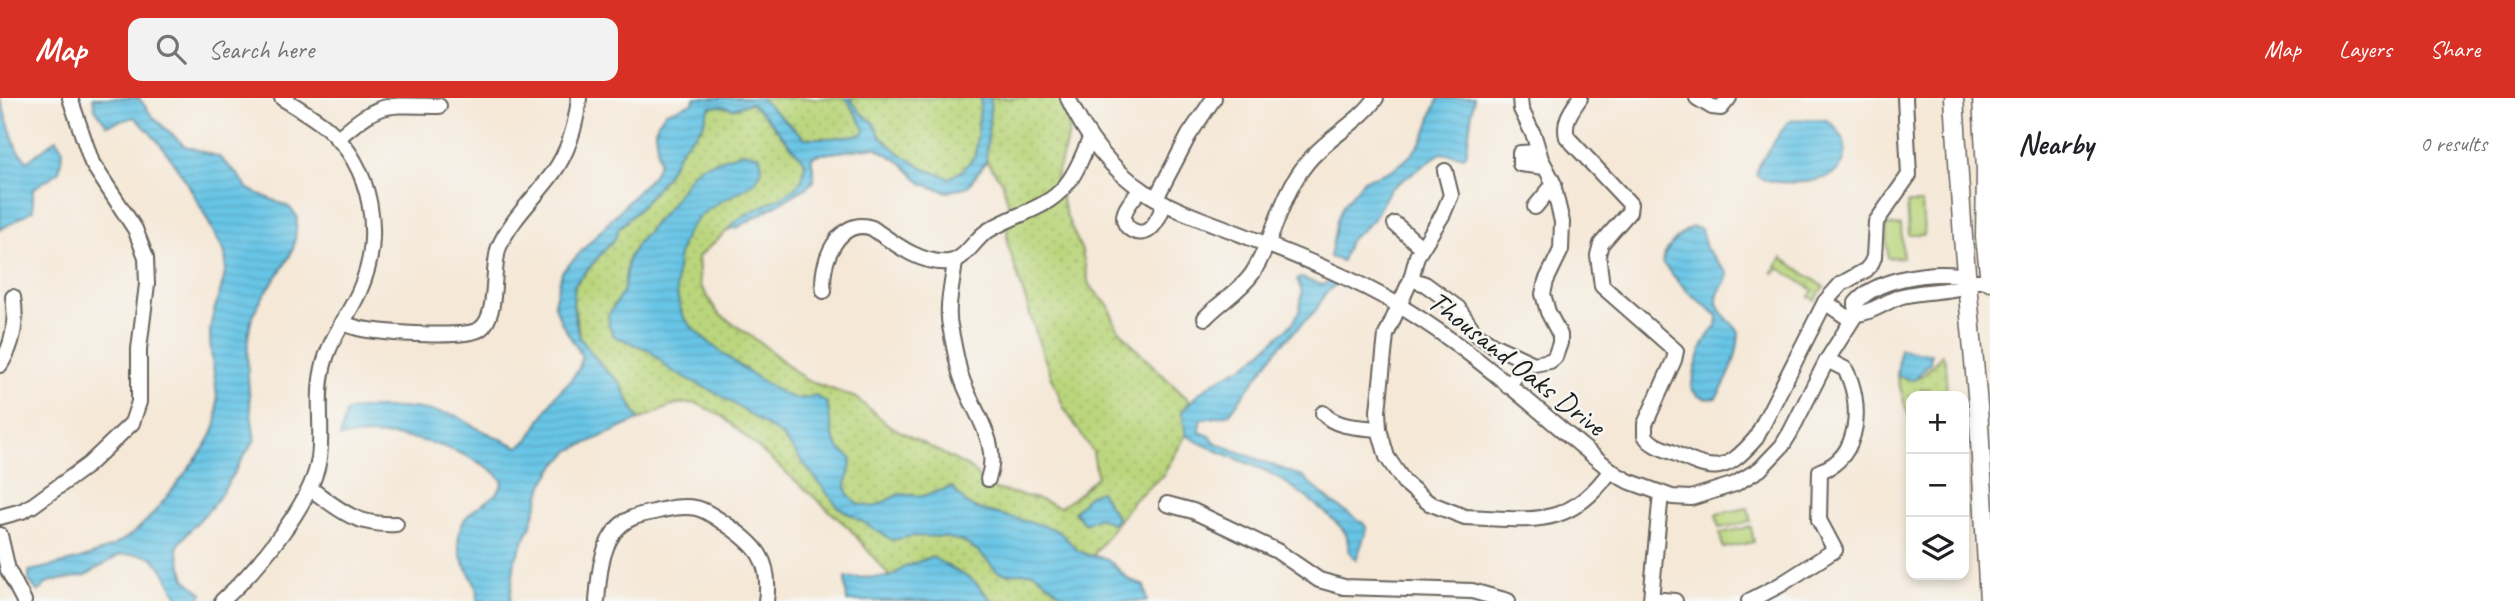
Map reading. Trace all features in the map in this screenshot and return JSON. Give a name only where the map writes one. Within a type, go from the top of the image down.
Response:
[{"type":"main road","points":[[1954,98],[1978,406],[1989,601]]},
{"type":"main road","points":[[1982,98],[1986,170],[1985,237],[1990,280]]},
{"type":"street","points":[[0,517],[33,505],[88,465],[132,423],[139,402],[139,349],[147,284],[146,257],[135,229],[92,163],[70,98]]},
{"type":"street","points":[[222,601],[295,515],[311,489],[319,459],[322,372],[330,345],[366,274],[371,254],[371,206],[360,174],[337,139],[313,118],[282,98]]},
{"type":"street","points":[[342,323],[369,331],[460,334],[477,330],[484,325],[490,314],[498,249],[513,222],[562,158],[574,128],[579,98]]},
{"type":"street","name":"Thousand Oaks Drive","points":[[1068,98],[1090,139],[1141,189],[1161,200],[1353,280],[1399,306],[1458,345],[1611,470],[1628,481],[1681,498],[1691,498],[1735,484],[1760,469],[1777,452],[1853,317],[1856,303],[1865,292],[1895,281],[1949,274],[1959,275],[1967,282],[1990,280]]},
{"type":"street","points":[[1141,189],[1125,211],[1124,220],[1127,227],[1143,233],[1150,230],[1189,135],[1214,98]]},
{"type":"street","points":[[1205,318],[1244,285],[1267,245],[1304,166],[1376,98]]},
{"type":"street","points":[[1508,386],[1526,362],[1540,364],[1555,357],[1560,343],[1558,328],[1548,312],[1543,294],[1546,281],[1561,250],[1562,222],[1553,184],[1521,109],[1520,98]]},
{"type":"street","points":[[1580,98],[1567,116],[1567,138],[1630,204],[1629,212],[1601,244],[1599,250],[1602,286],[1675,351],[1675,360],[1645,424],[1647,440],[1700,466],[1719,467],[1736,458],[1756,438],[1825,302],[1841,284],[1866,270],[1871,264],[1874,257],[1876,222],[1909,175],[1905,98]]},
{"type":"street","points":[[1697,98],[1716,109],[1721,108],[1729,98]]},
{"type":"street","points":[[337,139],[363,116],[383,107],[439,106]]},
{"type":"street","points":[[824,291],[822,277],[827,257],[844,232],[858,225],[872,228],[921,257],[954,261],[984,233],[1056,196],[1072,177],[1090,139]]},
{"type":"street","points":[[1539,152],[1520,153],[1520,164],[1545,167]]},
{"type":"street","points":[[1445,171],[1451,195],[1443,214],[1421,247],[1411,279],[1386,335],[1378,411],[1379,429],[1387,457],[1404,482],[1429,503],[1465,517],[1534,519],[1558,515],[1569,511],[1590,496],[1611,470]]},
{"type":"street","points":[[1535,207],[1553,184]]},
{"type":"street","points":[[1395,224],[1421,247]]},
{"type":"street","points":[[954,261],[950,325],[960,375],[990,443],[993,462],[988,480]]},
{"type":"street","name":"Thousand Oaks Drive","points":[[1411,279],[1425,284],[1458,308],[1482,339],[1526,362]]},
{"type":"street","points":[[0,365],[9,350],[15,327],[13,297]]},
{"type":"street","points":[[1825,302],[1853,317]]},
{"type":"street","points":[[1749,601],[1835,550],[1819,520],[1820,471],[1834,464],[1847,447],[1854,431],[1857,409],[1845,369],[1827,360]]},
{"type":"street","points":[[1323,413],[1335,422],[1379,429]]},
{"type":"street","points":[[311,489],[358,520],[379,525],[396,524]]},
{"type":"street","points":[[1661,493],[1651,599],[1675,601]]},
{"type":"street","points":[[1167,503],[1193,511],[1277,551],[1319,580],[1344,587],[1399,595],[1472,591],[1508,601]]},
{"type":"street","points":[[597,601],[608,542],[623,523],[638,515],[686,507],[705,511],[752,544],[764,563],[767,578],[766,601]]},
{"type":"street","points":[[0,534],[8,570],[24,601]]},
{"type":"green space","points":[[711,98],[1059,98],[1070,130],[1056,178],[1066,215],[1082,251],[1089,285],[1109,306],[1116,326],[1191,402],[1182,412],[1186,435],[1163,475],[1134,500],[1093,556],[1106,561],[1129,579],[1144,586],[1147,601],[992,601],[974,581],[931,557],[906,566],[890,577],[850,529],[722,416],[696,403],[676,404],[639,420],[619,381],[605,370],[580,338],[573,303],[575,284],[597,259],[617,229],[637,211],[665,178],[682,147],[702,127]],"holes":[[[875,147],[902,163],[923,184],[948,192],[968,186],[987,161],[1003,184],[1008,203],[1007,242],[1042,352],[1064,408],[1093,452],[1097,476],[1060,507],[986,487],[972,469],[890,426],[856,398],[806,380],[718,313],[700,285],[698,257],[729,229],[738,227],[814,181],[811,159],[815,155]]]},
{"type":"green space","points":[[1907,203],[1922,203],[1924,235],[1909,235]]},
{"type":"green space","points":[[1901,225],[1903,257],[1888,258],[1886,226]]},
{"type":"green space","points":[[1782,258],[1824,287],[1815,300],[1809,297],[1813,290],[1779,268],[1772,272]]},
{"type":"green space","points":[[1942,354],[1945,359],[1947,391],[1906,391],[1906,409],[1897,376],[1913,378],[1928,371]]},
{"type":"green space","points":[[1748,508],[1751,522],[1719,528],[1716,514]]},
{"type":"green space","points":[[1751,527],[1754,542],[1723,548],[1720,533]]},
{"type":"water","points":[[0,98],[17,150],[28,161],[56,139],[63,150],[59,172],[33,189],[33,210],[0,230]]},
{"type":"water","points":[[93,98],[139,98],[153,117],[185,146],[219,157],[248,189],[289,207],[297,216],[293,249],[263,296],[250,326],[248,367],[255,440],[214,504],[186,534],[177,548],[185,579],[203,594],[196,600],[179,599],[162,568],[152,557],[138,554],[120,555],[84,576],[48,582],[38,592],[29,581],[29,571],[74,561],[103,550],[117,544],[141,526],[202,451],[217,417],[210,332],[225,273],[224,252],[190,188],[159,142],[134,117],[107,125],[95,109]]},
{"type":"water","points":[[694,98],[760,98],[805,138],[830,138],[862,134],[865,129],[846,98],[850,98],[861,113],[873,122],[881,137],[901,154],[923,168],[949,178],[962,171],[975,156],[981,98],[991,98],[986,161],[968,186],[948,192],[923,184],[902,163],[875,147],[815,155],[811,159],[814,181],[738,227],[729,229],[745,215],[796,187],[803,177],[805,162],[765,116],[750,103],[733,109],[710,107],[702,127],[682,147],[665,178],[618,229],[616,237],[575,284],[573,303],[580,338],[605,370],[619,381],[639,420],[571,450],[555,466],[543,485],[531,525],[515,560],[510,601],[477,601],[476,586],[460,554],[459,534],[467,516],[494,496],[503,482],[495,472],[478,462],[429,442],[394,436],[340,437],[346,412],[364,408],[414,408],[455,415],[518,447],[528,440],[556,395],[579,368],[582,356],[561,322],[554,303],[562,272],[653,175],[659,162],[655,132],[658,122],[666,112],[693,103]]},
{"type":"water","points":[[1439,98],[1474,98],[1466,155],[1441,153],[1390,189],[1373,220],[1349,241],[1342,261],[1330,257],[1337,220],[1343,205],[1365,179],[1391,170],[1411,155],[1425,135]]},
{"type":"water","points":[[1824,119],[1837,130],[1845,146],[1843,162],[1839,169],[1824,178],[1804,182],[1772,181],[1756,175],[1759,165],[1786,124],[1793,120]]},
{"type":"water","points":[[743,152],[759,155],[762,164],[757,179],[705,212],[692,225],[679,253],[678,296],[683,315],[689,324],[716,348],[769,385],[794,398],[815,395],[827,403],[833,437],[838,447],[852,459],[846,486],[849,496],[858,504],[874,507],[899,494],[923,496],[952,487],[974,508],[1052,528],[1077,550],[1104,558],[1128,579],[1144,586],[1147,601],[1070,601],[1034,572],[1007,574],[997,571],[979,552],[964,542],[945,537],[914,536],[892,540],[838,507],[782,436],[720,395],[670,370],[649,350],[614,336],[608,315],[623,292],[628,259],[639,241],[669,207],[693,172],[702,166]]},
{"type":"water","points":[[1692,227],[1701,229],[1706,248],[1728,274],[1717,300],[1720,310],[1739,332],[1737,349],[1725,383],[1716,398],[1708,399],[1695,393],[1691,387],[1700,354],[1711,331],[1717,326],[1718,316],[1687,291],[1662,263],[1673,242]]},
{"type":"water","points":[[1297,279],[1322,285],[1329,281],[1336,284],[1325,294],[1316,310],[1280,346],[1229,414],[1200,420],[1200,432],[1210,436],[1216,443],[1303,477],[1333,503],[1363,523],[1367,529],[1356,560],[1350,552],[1344,531],[1303,495],[1264,470],[1186,435],[1182,411],[1198,394],[1215,381],[1248,364],[1293,323],[1300,309],[1302,292]]},
{"type":"water","points":[[1900,349],[1931,354],[1930,363],[1914,380],[1897,376]]},
{"type":"water","points":[[1100,491],[1117,518],[1113,524],[1099,517],[1085,524],[1074,512],[1089,495]]},
{"type":"water","points":[[932,557],[974,581],[992,601],[847,601],[845,578],[890,577],[906,566]]}]
